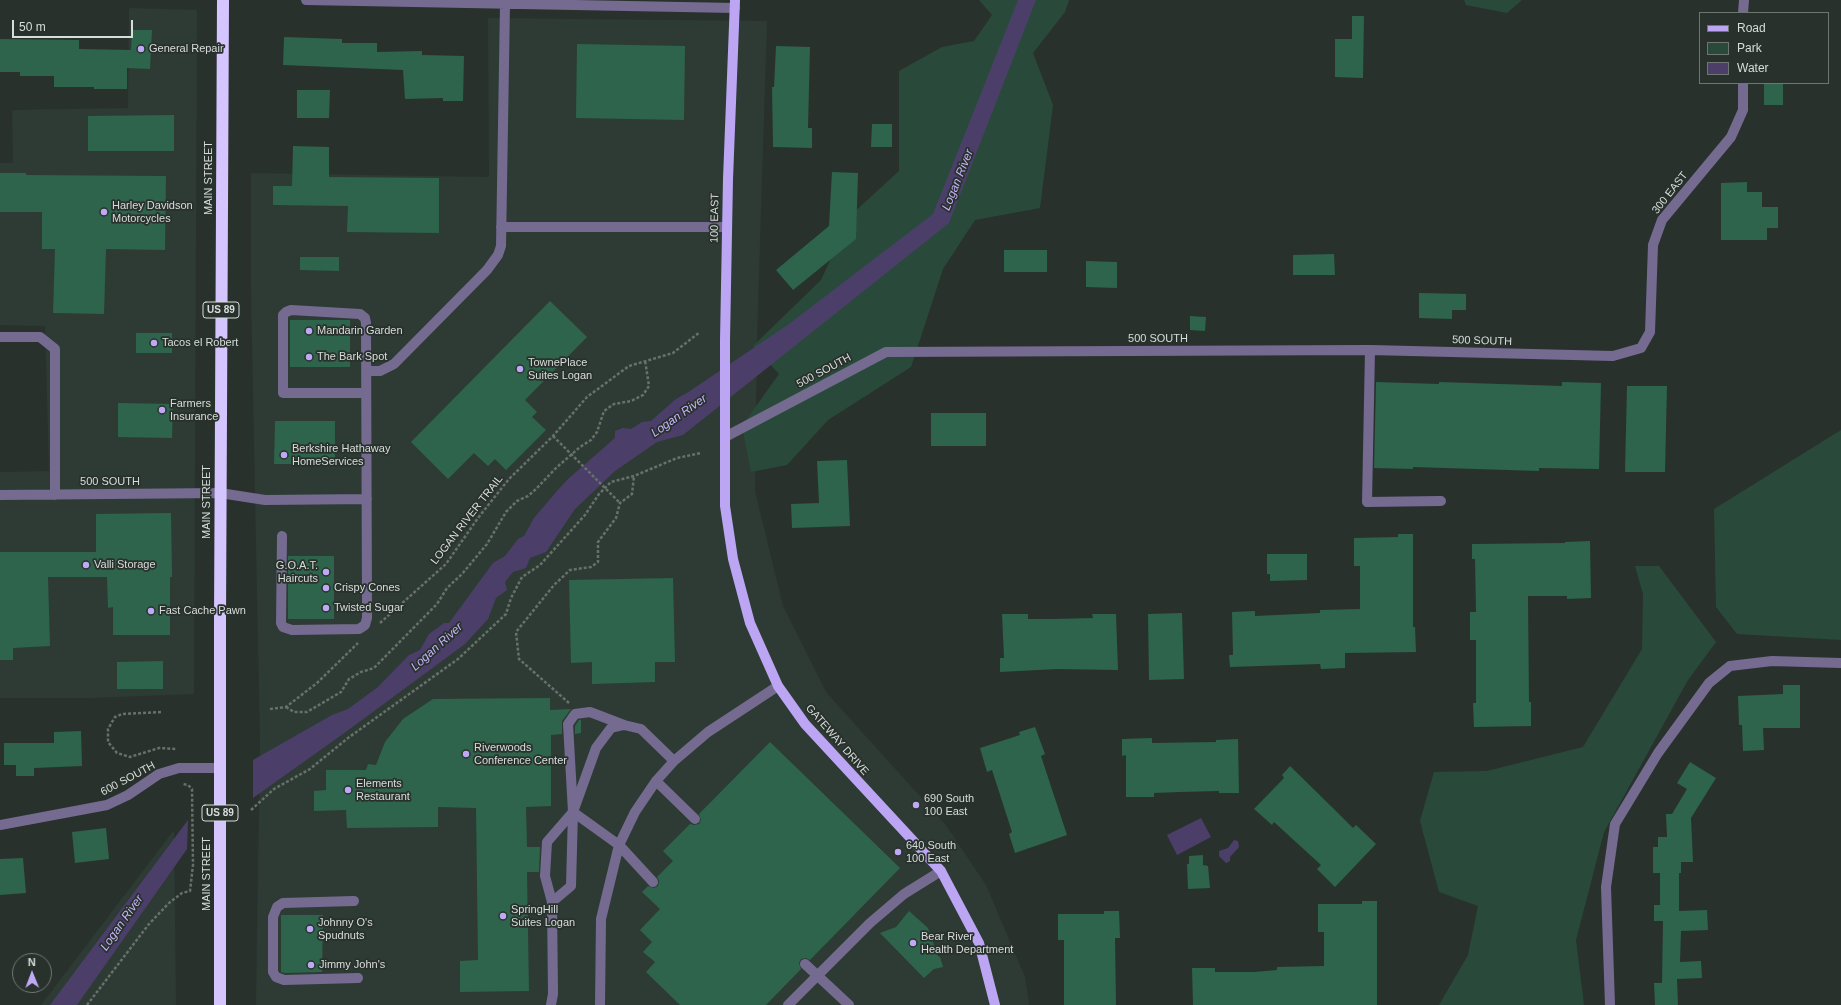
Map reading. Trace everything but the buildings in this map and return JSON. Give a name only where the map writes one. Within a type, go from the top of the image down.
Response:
[{"type":"highway","name":"MAIN STREET","points":[[220,1005],[220,493],[223,0]]},
{"type":"main road","name":"100 EAST","points":[[725,437],[727,227],[735,4]]},
{"type":"main road","name":"GATEWAY DRIVE","points":[[725,437],[725,506],[733,559],[750,623],[778,686],[805,724],[941,871],[979,943],[994,1005]]},
{"type":"street","points":[[306,0],[505,4],[735,4]]},
{"type":"street","points":[[1743,12],[1744,0]]},
{"type":"street","points":[[367,371],[380,371],[394,364],[487,270],[498,255],[501,246],[505,4]]},
{"type":"street","name":"300 EAST","points":[[1613,356],[1641,348],[1650,332],[1653,245],[1662,220],[1731,137],[1743,110],[1743,84]]},
{"type":"street","points":[[501,227],[727,227]]},
{"type":"street","points":[[282,536],[281,622],[283,626],[292,630],[359,629],[364,625],[367,618],[367,371],[365,318],[360,314],[291,310],[283,315],[283,393],[366,393]]},
{"type":"street","points":[[0,337],[40,337],[55,349],[55,495]]},
{"type":"street","name":"500 SOUTH","points":[[725,437],[886,352],[1370,350],[1613,356]]},
{"type":"street","points":[[1370,350],[1367,502],[1441,501]]},
{"type":"street","name":"500 SOUTH","points":[[0,495],[220,493],[265,500],[367,499]]},
{"type":"street","points":[[1610,1005],[1606,887],[1615,824],[1658,753],[1709,683],[1730,666],[1772,661],[1841,663]]},
{"type":"street","points":[[600,1005],[601,919],[619,845],[635,812],[656,781],[674,761],[708,732],[778,686]]},
{"type":"street","points":[[552,902],[571,886],[573,812],[568,724],[575,714],[590,712],[624,726],[641,729],[674,761]]},
{"type":"street","points":[[551,1005],[553,994],[552,902],[545,876],[547,842],[573,812],[596,748],[611,728],[624,726]]},
{"type":"street","name":"600 SOUTH","points":[[0,824],[107,805],[128,795],[159,774],[179,768],[220,768]]},
{"type":"street","points":[[656,781],[695,819]]},
{"type":"street","points":[[573,812],[619,845],[653,882]]},
{"type":"street","points":[[788,1005],[870,923],[904,894],[941,871]]},
{"type":"street","points":[[354,901],[283,902],[276,907],[273,918],[273,972],[276,977],[284,980],[358,978]]},
{"type":"street","points":[[805,964],[849,1005]]},
{"type":"path","name":"LOGAN RIVER TRAIL","points":[[380,624],[446,564],[478,518],[509,479],[554,436],[587,397],[629,366],[645,360],[673,353],[700,332]]},
{"type":"path","points":[[286,707],[294,712],[307,712],[341,692],[349,679],[360,672],[374,668],[436,604],[447,588],[462,574],[488,544],[506,512],[517,501],[532,492],[580,447],[591,440],[597,432],[604,411],[614,404],[631,402],[644,394],[649,386],[645,360]]},
{"type":"path","points":[[554,436],[620,503]]},
{"type":"path","points":[[251,810],[274,789],[310,769],[348,738],[458,659],[506,614],[511,598],[522,577],[540,565],[585,515],[599,494],[611,482],[634,476],[677,458],[701,453]]},
{"type":"path","points":[[570,703],[519,659],[516,632],[554,585],[570,570],[591,567],[598,562],[598,542],[616,518],[620,503],[632,494],[634,476]]},
{"type":"path","points":[[270,709],[286,707],[317,684],[363,639]]},
{"type":"path","points":[[161,712],[130,713],[115,717],[108,729],[108,742],[117,753],[130,757],[159,748],[176,749]]},
{"type":"path","points":[[86,1005],[149,924],[169,903],[182,893],[190,892],[193,864],[192,789],[188,785],[182,784]]},
{"type":"shaded area","points":[[129,8],[197,10],[194,694],[90,698],[0,698],[0,472],[49,471],[45,326],[0,325],[0,163],[13,163],[12,110],[128,108]]},
{"type":"shaded area","points":[[488,18],[767,21],[757,337],[755,491],[783,606],[826,692],[945,824],[986,885],[1025,977],[1029,1005],[256,1005],[260,742],[251,295],[251,173],[489,177]]},
{"type":"shaded area","points":[[174,830],[176,1005],[41,1005],[50,993],[52,993],[52,991]]},
{"type":"green space","points":[[979,0],[1069,0],[1065,12],[1033,53],[1053,105],[1040,208],[975,220],[943,269],[911,367],[828,420],[787,465],[751,472],[742,426],[779,374],[753,346],[821,280],[852,214],[899,171],[899,71],[942,47],[974,41],[992,15]]},
{"type":"green space","points":[[1464,0],[1522,0],[1507,13],[1466,5]]},
{"type":"green space","points":[[1841,430],[1841,640],[1737,634],[1716,607],[1714,509]]},
{"type":"green space","points":[[1635,566],[1659,566],[1716,642],[1688,680],[1604,832],[1576,940],[1584,1005],[1439,1005],[1468,955],[1478,906],[1439,892],[1420,821],[1434,772],[1487,771],[1583,747],[1642,649],[1643,594]]},
{"type":"water","name":"Logan River","points":[[1018,0],[1036,0],[949,223],[683,435],[657,442],[615,471],[575,509],[546,552],[530,558],[526,568],[513,572],[505,582],[507,590],[496,598],[488,619],[465,644],[253,798],[253,760],[332,715],[348,709],[378,687],[409,655],[420,650],[429,634],[444,623],[449,623],[493,563],[505,556],[518,539],[524,536],[534,518],[568,479],[615,438],[615,431],[623,428],[631,429],[642,422],[651,421],[676,399],[789,324],[933,214]]},
{"type":"water","points":[[1201,818],[1211,837],[1177,855],[1167,835]]},
{"type":"water","name":"Logan River","points":[[188,820],[187,849],[77,1005],[50,1005]]},
{"type":"water","points":[[1234,840],[1238,841],[1239,847],[1230,857],[1230,861],[1226,863],[1219,856],[1219,851],[1228,848]]},
{"type":"place","name":"General Repair","points":[[141,49]]},
{"type":"place","name":"Harley Davidson Motorcycles","points":[[104,212]]},
{"type":"place","name":"Mandarin Garden","points":[[309,331]]},
{"type":"place","name":"Tacos el Robert","points":[[154,343]]},
{"type":"place","name":"The Bark Spot","points":[[309,357]]},
{"type":"place","name":"TownePlace Suites Logan","points":[[520,369]]},
{"type":"place","name":"Farmers Insurance","points":[[162,410]]},
{"type":"place","name":"Berkshire Hathaway HomeServices","points":[[284,455]]},
{"type":"place","name":"Valli Storage","points":[[86,565]]},
{"type":"place","name":"G.O.A.T. Haircuts","points":[[326,572]]},
{"type":"place","name":"Crispy Cones","points":[[326,588]]},
{"type":"place","name":"Twisted Sugar","points":[[326,608]]},
{"type":"place","name":"Fast Cache Pawn","points":[[151,611]]},
{"type":"place","name":"Riverwoods Conference Center","points":[[466,754]]},
{"type":"place","name":"Elements Restaurant","points":[[348,790]]},
{"type":"place","name":"690 South 100 East","points":[[916,805]]},
{"type":"place","name":"640 South 100 East","points":[[898,852]]},
{"type":"place","name":"SpringHill Suites Logan","points":[[503,916]]},
{"type":"place","name":"Johnny O's Spudnuts","points":[[310,929]]},
{"type":"place","name":"Bear River Health Department","points":[[913,943]]},
{"type":"place","name":"Jimmy John's","points":[[311,965]]}]
